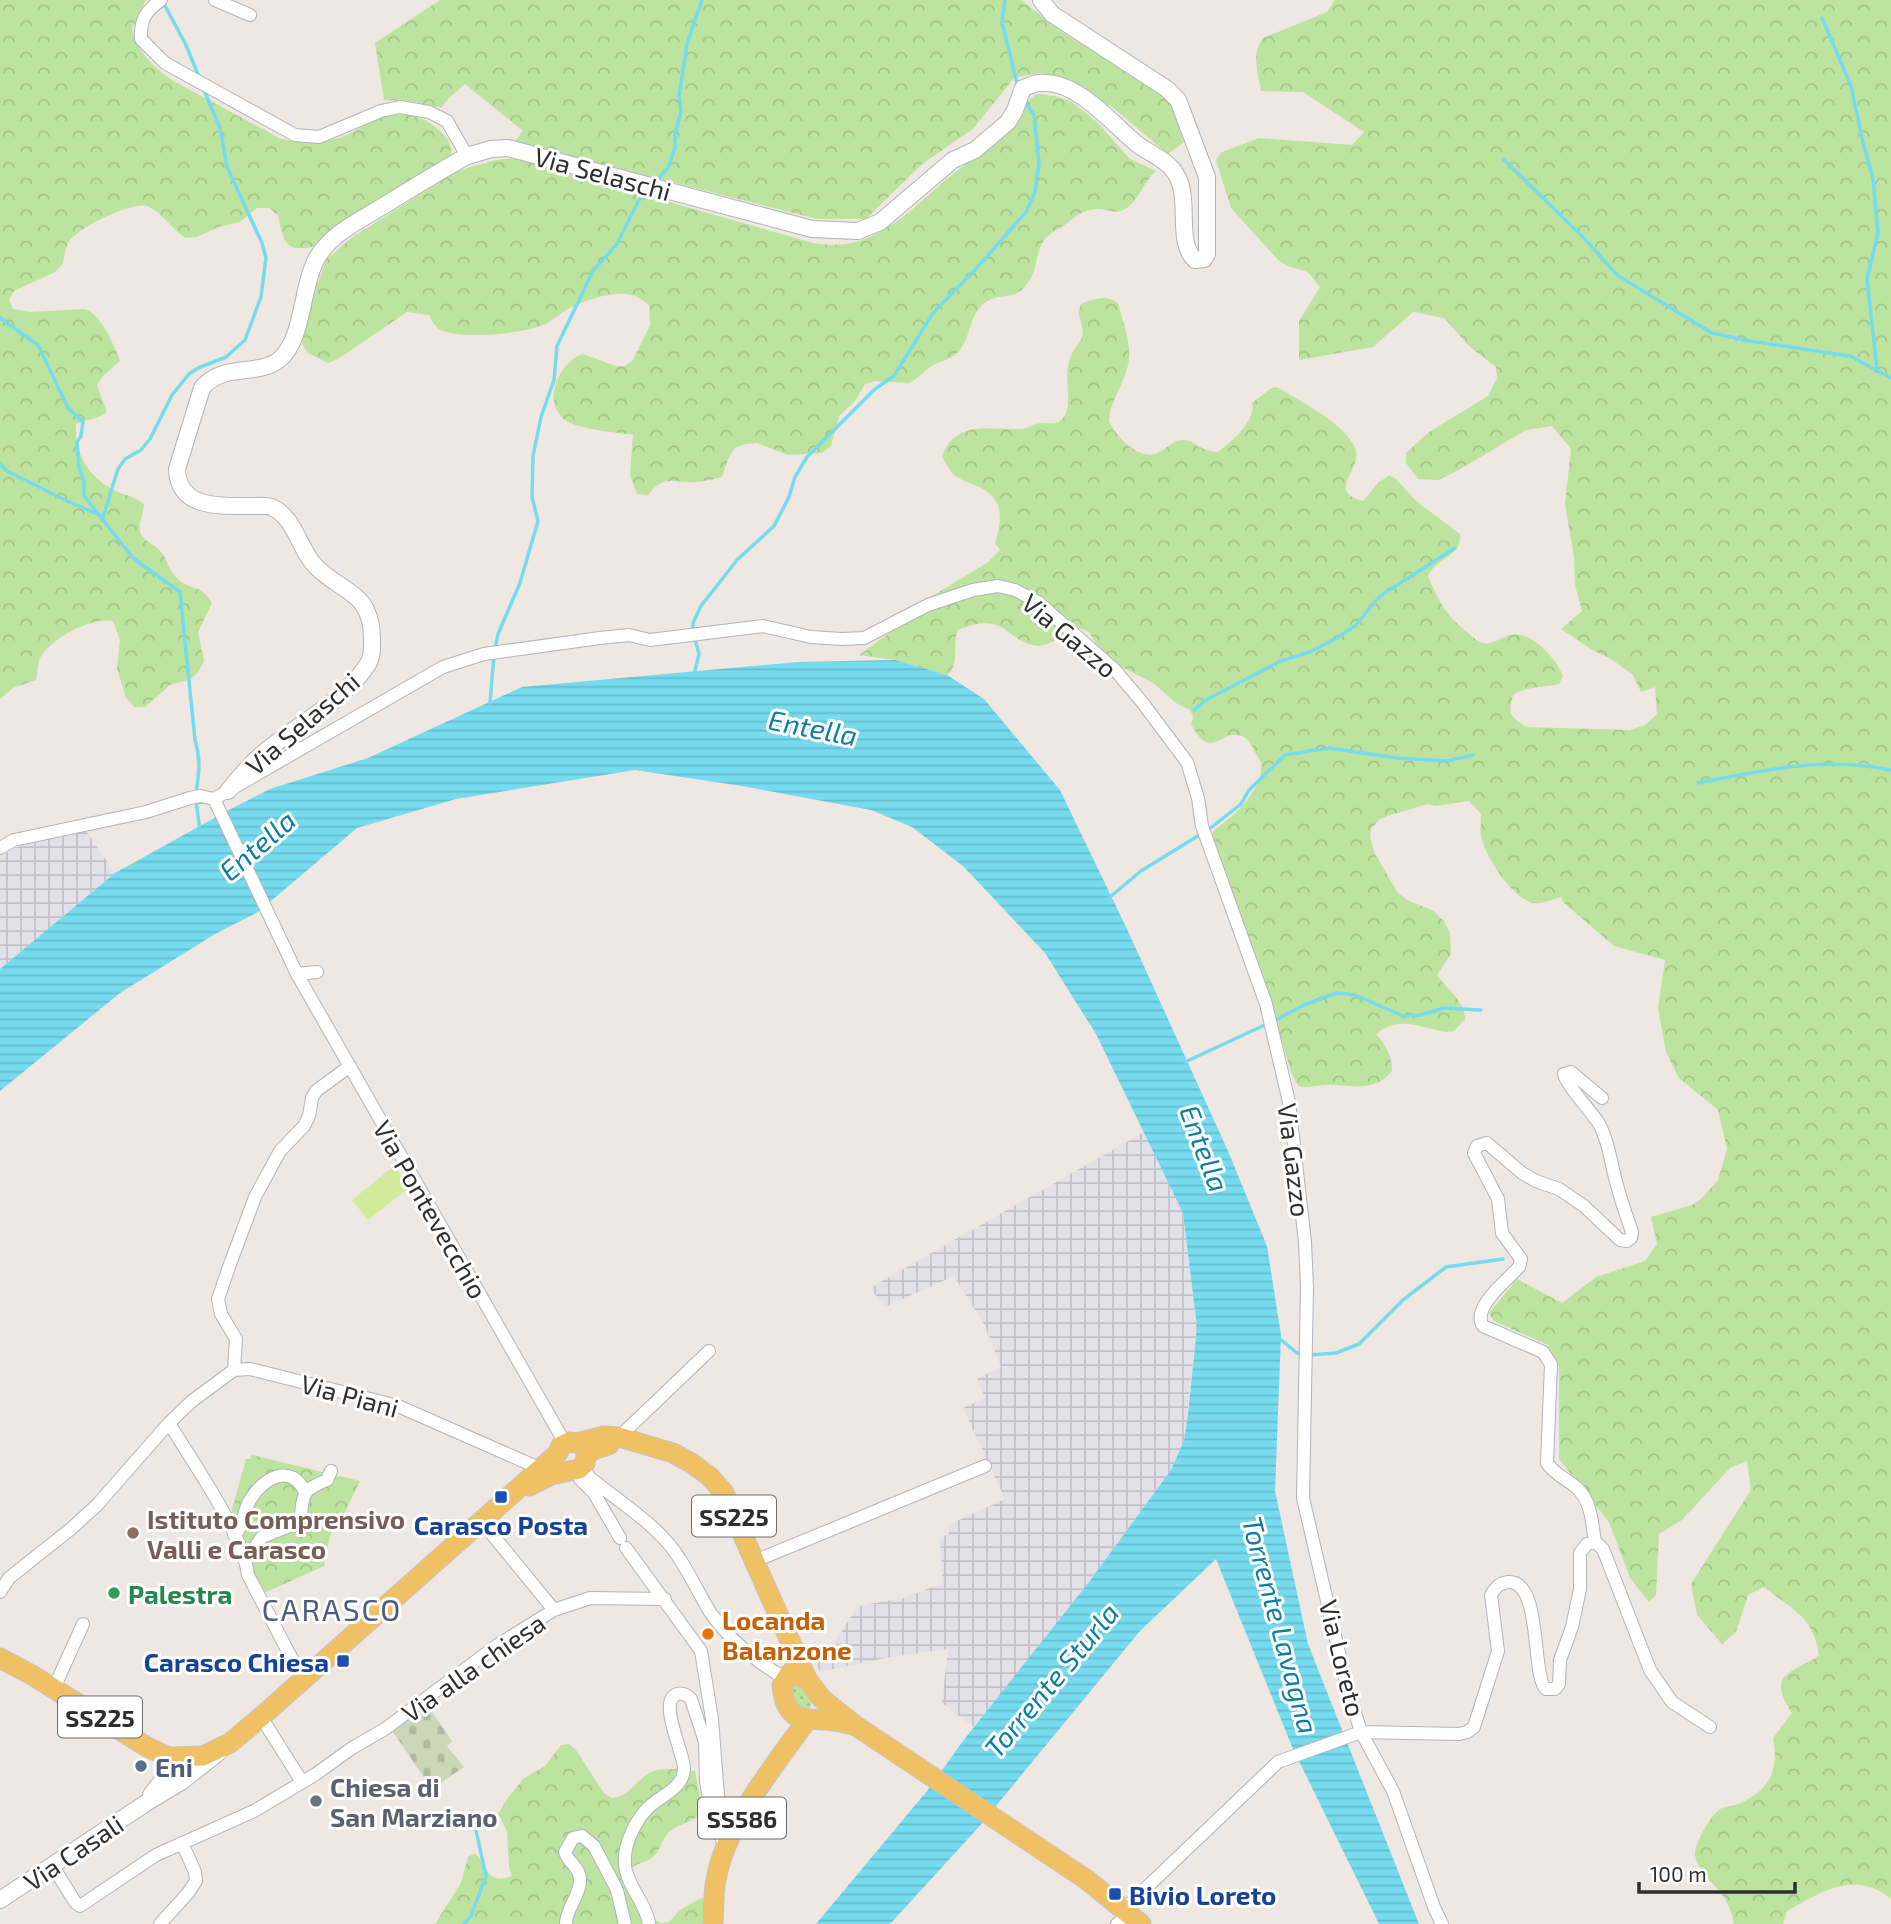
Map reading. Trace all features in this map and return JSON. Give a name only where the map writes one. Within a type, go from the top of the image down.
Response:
[{"type":"main road","name":"SS225","points":[[0,1658],[147,1746],[169,1757],[194,1756],[230,1743],[499,1507],[539,1468],[629,1439],[673,1453],[693,1464],[710,1477],[724,1493],[792,1641],[794,1677],[856,1726],[1087,1880],[1128,1918]]},
{"type":"main road","name":"SS225","points":[[499,1507],[551,1475],[573,1457]]},
{"type":"main road","name":"SS225","points":[[794,1677],[782,1685],[788,1709],[797,1718],[844,1722],[856,1726]]},
{"type":"main road","points":[[810,1719],[819,1710],[822,1699]]},
{"type":"main road","name":"SS586","points":[[776,1760],[788,1709]]},
{"type":"main road","name":"SS586","points":[[713,1924],[716,1880],[725,1848],[776,1760],[810,1719]]},
{"type":"street","points":[[161,0],[142,18],[141,38],[148,48],[165,63],[295,135],[319,137],[382,111],[400,107],[429,112],[447,121],[467,156]]},
{"type":"street","points":[[215,0],[250,15]]},
{"type":"street","name":"Via Selaschi","points":[[219,799],[260,756],[324,707],[367,666],[372,654],[372,624],[364,603],[313,563],[285,516],[269,506],[222,506],[192,499],[180,488],[177,481],[177,469],[198,394],[208,380],[220,374],[264,366],[280,359],[288,349],[295,332],[317,257],[336,235],[467,156],[491,149],[508,148],[812,229],[858,231],[880,222],[953,160],[975,150],[1007,122],[1015,110],[1023,88],[1039,83],[1059,85],[1099,107],[1131,139],[1165,162],[1176,174],[1185,204],[1184,239],[1187,249],[1195,260],[1204,260],[1207,254],[1207,177],[1178,100],[1167,89],[1052,14],[1041,0]]},
{"type":"street","name":"Via Gazzo","points":[[219,799],[443,667],[484,653],[629,635],[650,640],[764,626],[811,637],[864,638],[928,605],[973,590],[998,586],[1015,590],[1038,602],[1115,670],[1178,748],[1191,774],[1202,826],[1266,1004],[1289,1102],[1305,1242],[1305,1378]]},
{"type":"street","points":[[0,848],[14,840],[135,815],[190,798],[200,796],[219,799]]},
{"type":"street","name":"Via Pontevecchio","points":[[219,799],[296,972],[573,1457]]},
{"type":"street","points":[[296,972],[317,972]]},
{"type":"street","points":[[0,1592],[9,1578],[97,1505],[169,1423],[192,1401],[234,1370],[236,1339],[221,1314],[218,1299],[255,1197],[280,1151],[304,1126],[316,1091],[350,1066]]},
{"type":"street","points":[[1602,1098],[1571,1072],[1565,1072],[1564,1078],[1600,1125],[1632,1232],[1631,1238],[1627,1241],[1620,1240],[1584,1206],[1559,1189],[1536,1181],[1522,1172],[1487,1143],[1480,1144],[1474,1153],[1498,1199],[1502,1233],[1521,1259],[1519,1267],[1484,1304],[1479,1321],[1483,1326],[1543,1352],[1551,1364],[1547,1463],[1553,1472],[1577,1488],[1585,1497],[1595,1542],[1602,1549],[1628,1609],[1650,1670],[1672,1702],[1710,1727]]},
{"type":"street","points":[[629,1439],[709,1351]]},
{"type":"street","name":"Via Piani","points":[[234,1370],[250,1369],[398,1406],[539,1468]]},
{"type":"street","name":"Via Loreto","points":[[1305,1378],[1303,1498],[1357,1733],[1393,1791],[1434,1907],[1443,1924]]},
{"type":"street","points":[[169,1423],[218,1504],[245,1557],[248,1576],[303,1680]]},
{"type":"street","points":[[573,1457],[590,1478],[659,1534],[673,1549],[711,1614],[729,1636],[756,1660],[794,1677]]},
{"type":"street","points":[[573,1457],[620,1538],[701,1651],[712,1719],[718,1796],[715,1821]]},
{"type":"street","points":[[755,1561],[985,1466]]},
{"type":"street","points":[[245,1557],[251,1553],[261,1537],[300,1522],[301,1501],[305,1492],[314,1484],[327,1480],[331,1471]]},
{"type":"street","points":[[234,1535],[241,1529],[241,1503],[264,1484],[287,1475],[297,1478],[305,1492]]},
{"type":"street","points":[[620,1538],[635,1521],[635,1515]]},
{"type":"street","points":[[482,1522],[554,1610]]},
{"type":"street","points":[[1128,1918],[1278,1762],[1357,1733],[1459,1734],[1474,1727],[1498,1651],[1491,1595],[1503,1583],[1515,1583],[1524,1590],[1538,1645],[1541,1683],[1546,1689],[1555,1689],[1559,1684],[1560,1660],[1572,1627],[1580,1589],[1580,1553],[1587,1544],[1595,1542]]},
{"type":"street","name":"Via alla chiesa","points":[[52,1865],[80,1906],[156,1855],[254,1811],[300,1784],[385,1729],[496,1646],[554,1610],[590,1598],[665,1599]]},
{"type":"street","points":[[54,1688],[83,1623]]},
{"type":"street","points":[[649,1924],[624,1867],[628,1841],[637,1823],[648,1807],[670,1793],[682,1778],[684,1763],[674,1734],[669,1704],[672,1697],[678,1694],[685,1694],[691,1699],[705,1742],[710,1805],[725,1848]]},
{"type":"street","points":[[261,1717],[300,1784]]},
{"type":"street","name":"Via Casali","points":[[0,1900],[181,1782],[230,1743]]},
{"type":"street","points":[[146,1803],[156,1783],[159,1765],[147,1746]]},
{"type":"street","points":[[146,1803],[175,1764],[194,1756]]},
{"type":"street","points":[[181,1782],[194,1756]]},
{"type":"street","points":[[566,1924],[568,1908],[580,1880],[578,1870],[566,1858],[565,1852],[573,1838],[582,1836],[594,1846],[617,1890],[625,1924]]},
{"type":"street","points":[[160,1924],[196,1881],[195,1872],[182,1843]]},
{"type":"shaded area","points":[[86,831],[115,873],[0,969],[0,857],[15,848],[56,836]]},
{"type":"shaded area","points":[[1144,1132],[1183,1213],[1197,1327],[1184,1441],[1171,1470],[1089,1582],[974,1727],[942,1703],[948,1649],[885,1658],[820,1672],[810,1648],[834,1643],[858,1606],[904,1598],[943,1583],[940,1539],[949,1533],[948,1525],[1005,1499],[963,1408],[985,1398],[977,1378],[1001,1367],[985,1326],[954,1276],[885,1307],[870,1288]]},
{"type":"green space","points":[[0,0],[146,0],[132,29],[137,43],[154,66],[175,82],[279,138],[309,142],[332,140],[348,135],[381,117],[408,115],[424,120],[439,130],[450,146],[450,159],[320,245],[300,248],[288,244],[278,215],[269,208],[257,208],[240,222],[218,227],[197,237],[185,238],[156,211],[147,206],[139,206],[117,212],[81,230],[68,243],[63,264],[55,272],[14,291],[9,300],[13,309],[30,312],[84,309],[101,323],[120,361],[97,385],[107,412],[76,424],[81,456],[92,473],[108,487],[144,504],[140,528],[143,537],[162,553],[177,578],[203,592],[212,603],[198,632],[204,661],[199,671],[191,679],[170,685],[145,707],[134,707],[126,698],[117,668],[120,640],[113,621],[94,622],[62,636],[40,658],[36,680],[13,688],[0,699]]},
{"type":"green space","points":[[440,0],[1021,0],[1065,34],[1155,88],[1172,106],[1184,142],[1168,154],[1112,107],[1059,76],[1039,73],[1014,78],[973,129],[922,164],[866,219],[817,219],[514,142],[523,131],[465,84],[441,108],[410,101],[384,100],[375,43]]},
{"type":"green space","points":[[1335,0],[1891,0],[1891,1899],[1864,1886],[1838,1887],[1787,1911],[1783,1924],[1734,1924],[1725,1899],[1703,1872],[1695,1850],[1716,1812],[1741,1803],[1766,1784],[1775,1760],[1773,1738],[1792,1713],[1781,1691],[1781,1683],[1790,1672],[1819,1656],[1807,1623],[1764,1587],[1748,1595],[1736,1632],[1722,1644],[1697,1615],[1691,1584],[1751,1490],[1747,1461],[1730,1468],[1682,1520],[1659,1534],[1656,1595],[1649,1602],[1630,1578],[1609,1522],[1559,1459],[1559,1368],[1548,1345],[1494,1321],[1489,1313],[1517,1279],[1562,1303],[1596,1277],[1645,1261],[1657,1244],[1651,1217],[1692,1205],[1718,1180],[1727,1149],[1718,1110],[1679,1078],[1666,1052],[1658,1008],[1665,960],[1614,946],[1564,903],[1561,897],[1534,903],[1518,894],[1501,876],[1488,854],[1481,836],[1481,814],[1469,801],[1436,806],[1428,804],[1387,816],[1371,829],[1370,837],[1375,854],[1398,893],[1409,901],[1432,910],[1444,921],[1450,933],[1451,954],[1437,975],[1459,1001],[1465,1019],[1454,1031],[1446,1032],[1410,1024],[1384,1028],[1376,1034],[1388,1051],[1392,1071],[1379,1082],[1357,1086],[1298,1086],[1291,1072],[1267,989],[1212,839],[1213,831],[1229,819],[1252,793],[1261,773],[1261,762],[1248,740],[1236,735],[1211,743],[1205,742],[1191,724],[1193,717],[1190,710],[1176,703],[1153,683],[1122,667],[1098,646],[1089,632],[1080,628],[1040,646],[1028,644],[1005,629],[988,623],[958,630],[954,665],[947,675],[895,660],[859,655],[899,626],[927,599],[987,563],[1000,550],[995,543],[1000,518],[997,504],[987,492],[954,475],[942,456],[948,444],[965,431],[987,428],[1024,429],[1063,419],[1068,404],[1070,358],[1083,332],[1078,312],[1081,304],[1104,298],[1118,303],[1129,344],[1127,369],[1109,421],[1128,446],[1150,455],[1175,442],[1185,440],[1205,450],[1218,452],[1247,424],[1252,403],[1277,387],[1321,413],[1350,439],[1356,456],[1346,485],[1352,496],[1363,501],[1377,484],[1389,475],[1416,501],[1460,534],[1457,548],[1428,576],[1439,600],[1453,619],[1475,639],[1484,643],[1492,643],[1511,635],[1527,637],[1542,647],[1555,661],[1563,676],[1559,684],[1529,689],[1513,695],[1510,711],[1516,720],[1526,727],[1630,730],[1645,725],[1657,714],[1655,687],[1641,692],[1633,675],[1561,629],[1582,611],[1575,585],[1574,557],[1565,504],[1571,449],[1552,426],[1526,430],[1438,480],[1418,479],[1406,463],[1406,453],[1429,432],[1488,396],[1497,378],[1496,367],[1470,347],[1444,318],[1413,312],[1373,347],[1299,360],[1299,321],[1320,287],[1308,272],[1287,266],[1278,260],[1231,208],[1216,160],[1222,152],[1259,138],[1352,145],[1364,132],[1303,92],[1261,91],[1256,57],[1263,38],[1327,12]]},
{"type":"green space","points":[[1037,94],[1072,102],[1097,122],[1130,159],[1156,171],[1127,208],[1119,212],[1100,209],[1086,211],[1049,235],[1041,245],[1028,283],[1017,293],[991,299],[980,307],[965,342],[954,355],[930,367],[909,383],[875,381],[865,384],[855,401],[839,416],[831,446],[822,453],[788,455],[757,443],[745,444],[735,448],[722,477],[696,482],[665,481],[648,495],[637,494],[630,475],[633,434],[597,430],[570,423],[558,412],[554,403],[560,373],[574,358],[583,354],[616,366],[625,366],[633,360],[650,325],[649,305],[631,295],[614,294],[596,298],[570,308],[535,328],[494,334],[465,335],[443,331],[429,315],[407,312],[328,363],[308,353],[302,344],[309,308],[326,260],[351,238],[457,171],[496,160],[515,158],[808,242],[826,245],[850,243],[883,230],[913,209],[994,142]]},
{"type":"green space","points":[[394,1166],[410,1187],[368,1220],[352,1200]]},
{"type":"green space","points":[[252,1455],[360,1481],[330,1536],[324,1566],[264,1593],[253,1573],[253,1559],[231,1513],[246,1459],[250,1459]]},
{"type":"green space","points":[[798,1680],[812,1700],[806,1712],[792,1702],[789,1684]]},
{"type":"green space","points":[[420,1706],[425,1713],[430,1709],[452,1741],[447,1746],[464,1767],[432,1789],[391,1729]]},
{"type":"green space","points":[[569,1744],[576,1750],[604,1793],[611,1798],[623,1795],[654,1771],[695,1771],[700,1797],[697,1817],[668,1833],[653,1857],[629,1871],[653,1919],[661,1923],[669,1922],[680,1910],[703,1897],[706,1912],[703,1924],[435,1924],[461,1883],[468,1857],[475,1853],[493,1877],[512,1876],[507,1831],[498,1814],[523,1779],[545,1766],[561,1745]]},
{"type":"water","points":[[895,660],[947,675],[984,699],[1060,790],[1228,1151],[1267,1246],[1281,1335],[1275,1491],[1308,1644],[1419,1924],[1379,1924],[1293,1749],[1216,1559],[1140,1631],[977,1829],[890,1924],[816,1924],[927,1791],[963,1741],[1089,1582],[1171,1470],[1184,1441],[1197,1327],[1183,1213],[1096,1034],[1045,953],[963,866],[912,827],[871,810],[742,786],[635,770],[456,799],[357,828],[258,912],[215,934],[120,993],[0,1091],[0,969],[115,873],[270,789],[368,758],[522,687],[798,662]]},
{"type":"waterway","points":[[654,183],[668,168],[675,148],[687,44],[702,0]]},
{"type":"waterway","points":[[1005,0],[1002,22],[1018,87]]},
{"type":"waterway","points":[[163,2],[186,45],[199,77]]},
{"type":"waterway","points":[[1822,18],[1851,86],[1873,178],[1878,233],[1867,279],[1877,370]]},
{"type":"waterway","points":[[102,520],[118,469],[125,459],[141,450],[150,439],[172,395],[189,374],[226,357],[245,340],[261,297],[266,258],[262,243],[227,167],[220,128],[204,90]]},
{"type":"waterway","points":[[693,631],[693,623],[701,606],[737,560],[774,526],[789,497],[795,477],[807,457],[875,389],[894,376],[933,313],[1026,212],[1035,192],[1039,163],[1034,115],[1024,100]]},
{"type":"waterway","points":[[1503,159],[1581,235],[1617,275],[1712,333],[1850,356],[1891,378]]},
{"type":"waterway","points":[[495,648],[498,634],[520,583],[538,521],[532,497],[533,456],[541,417],[554,380],[557,346],[593,271],[617,244],[639,200],[647,192]]},
{"type":"waterway","points":[[0,318],[38,345],[68,408],[83,422],[81,436],[77,442],[84,496],[133,558],[180,592],[199,760],[196,793]]},
{"type":"waterway","points":[[0,464],[7,471],[97,514]]},
{"type":"waterway","points":[[1194,710],[1208,699],[1281,661],[1310,652],[1335,639],[1355,626],[1380,596],[1455,548]]},
{"type":"waterway","points":[[694,675],[699,654],[695,639]]},
{"type":"waterway","points":[[490,703],[494,655]]},
{"type":"waterway","points":[[1208,830],[1241,804],[1249,790],[1285,755],[1329,748],[1397,758],[1447,761],[1473,755]]},
{"type":"waterway","points":[[1698,783],[1794,766],[1842,764],[1891,770]]},
{"type":"waterway","points":[[196,801],[200,831]]},
{"type":"waterway","points":[[1110,897],[1141,871],[1201,834]]},
{"type":"waterway","points":[[1274,1021],[1304,1005],[1337,993],[1355,995],[1403,1016],[1421,1015],[1444,1008],[1481,1010]]},
{"type":"waterway","points":[[1185,1062],[1267,1024]]},
{"type":"waterway","points":[[1310,1355],[1336,1353],[1359,1344],[1403,1300],[1446,1267],[1503,1259]]},
{"type":"waterway","points":[[1280,1339],[1302,1354]]},
{"type":"waterway","points":[[464,1924],[471,1916],[486,1876],[472,1812]]},
{"type":"place","name":"Carasco Posta","points":[[501,1497]]},
{"type":"place","name":"Istituto Comprensivo Valli e Carasco","points":[[133,1533]]},
{"type":"place","name":"Palestra","points":[[114,1593]]},
{"type":"place","name":"Locanda Balanzone","points":[[708,1634]]},
{"type":"place","name":"Carasco Chiesa","points":[[343,1661]]},
{"type":"place","name":"Eni","points":[[141,1766]]},
{"type":"place","name":"Chiesa di San Marziano","points":[[316,1801]]},
{"type":"place","name":"Bivio Loreto","points":[[1115,1894]]},
{"type":"district","name":"CARASCO","points":[[332,1609]]},
{"type":"water label","name":"Entella","points":[[813,727]]},
{"type":"water label","name":"Entella","points":[[257,845]]},
{"type":"water label","name":"Entella","points":[[1205,1148]]},
{"type":"water label","name":"Torrente Lavagna","points":[[1281,1625]]},
{"type":"water label","name":"Torrente Sturla","points":[[1051,1680]]}]
